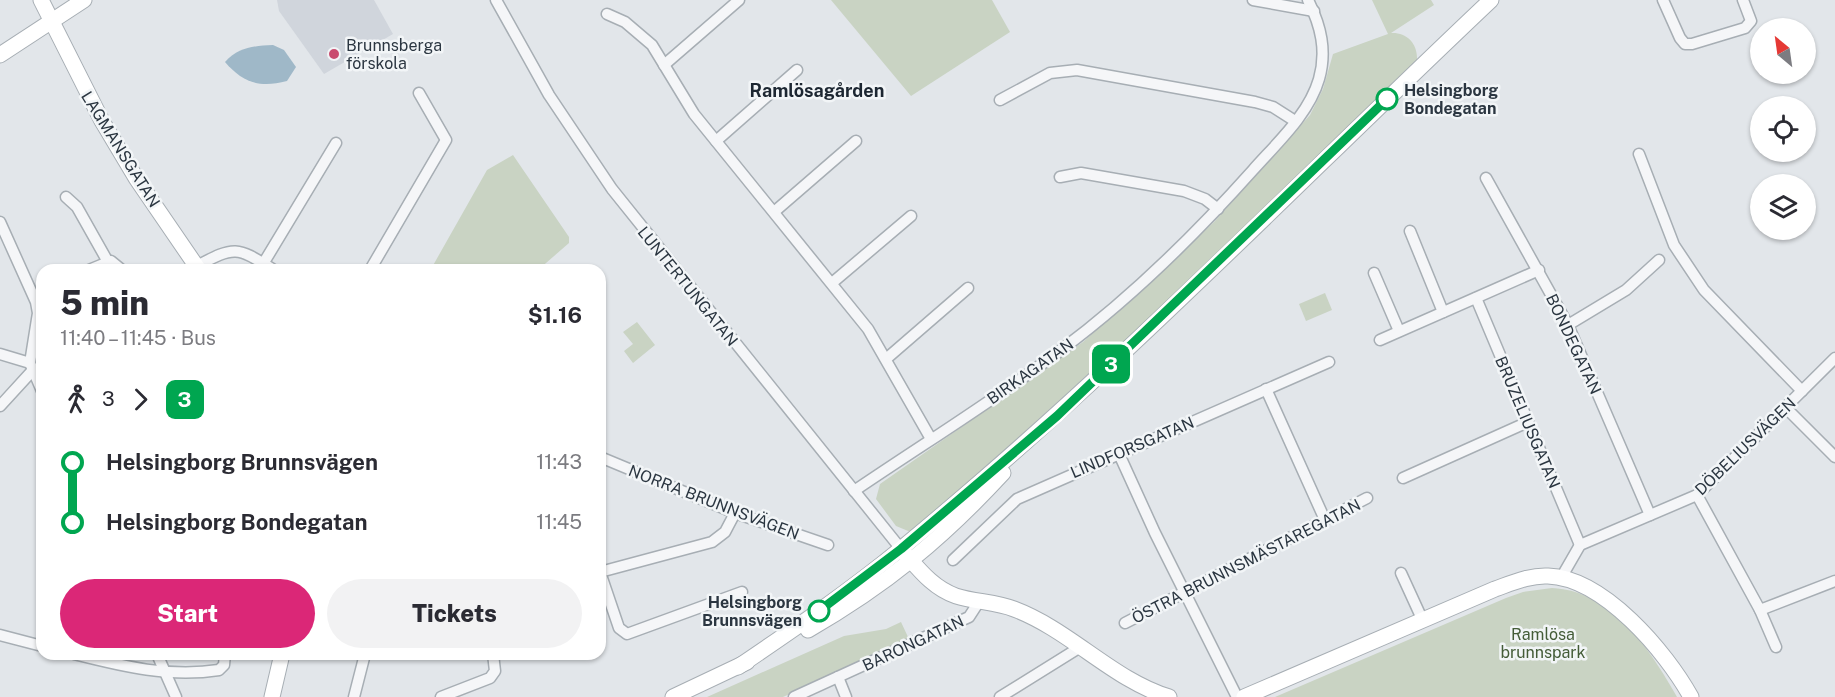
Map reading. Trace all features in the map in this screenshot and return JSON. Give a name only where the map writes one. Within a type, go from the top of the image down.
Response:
[{"type":"main road","name":"LAGMANSGATAN","points":[[41,0],[81,85],[119,151],[195,264]]},
{"type":"main road","points":[[0,55],[84,0]]},
{"type":"main road","points":[[673,697],[738,667],[836,614],[912,562],[969,510],[1057,416],[1491,0]]},
{"type":"main road","points":[[738,667],[837,599],[901,549],[1057,416]]},
{"type":"main road","points":[[901,549],[934,584],[945,591],[1015,609],[1082,646],[1144,687],[1169,697]]},
{"type":"main road","points":[[1244,697],[1523,579],[1549,576],[1561,578],[1592,590],[1633,623],[1669,662],[1691,697]]},
{"type":"main road","points":[[272,697],[281,660]]},
{"type":"street","points":[[664,65],[739,0]]},
{"type":"street","points":[[1253,0],[1314,11]]},
{"type":"street","name":"BIRKAGATAN","points":[[854,491],[1080,336],[1218,209],[1295,121],[1312,97],[1322,62],[1322,39],[1314,11],[1308,0]]},
{"type":"street","points":[[1663,0],[1680,38],[1685,44],[1692,44],[1745,28],[1751,21],[1743,0]]},
{"type":"street","name":"LUNTERTUNGATAN","points":[[498,2],[549,95],[612,189],[901,549]]},
{"type":"street","points":[[607,14],[622,20],[645,38],[688,106],[868,329],[931,439]]},
{"type":"street","points":[[716,141],[797,70]]},
{"type":"street","points":[[1000,100],[1050,74],[1077,70],[1255,102],[1273,107],[1295,121]]},
{"type":"street","points":[[374,264],[446,140],[419,93]]},
{"type":"street","points":[[774,212],[856,141]]},
{"type":"street","points":[[206,264],[232,250],[263,264],[336,143]]},
{"type":"street","points":[[1639,154],[1674,245],[1704,290],[1802,391]]},
{"type":"street","points":[[1060,177],[1081,173],[1184,191],[1206,199],[1218,209]]},
{"type":"street","name":"BONDEGATAN","points":[[1486,178],[1568,325],[1650,515]]},
{"type":"street","points":[[66,197],[77,207],[108,262]]},
{"type":"street","points":[[832,284],[911,216]]},
{"type":"street","points":[[0,222],[36,290]]},
{"type":"street","points":[[1410,231],[1443,312]]},
{"type":"street","points":[[1568,325],[1626,290],[1659,260]]},
{"type":"street","points":[[103,264],[108,262],[118,264]]},
{"type":"street","points":[[1380,340],[1539,270]]},
{"type":"street","points":[[1374,273],[1399,331]]},
{"type":"street","points":[[886,359],[968,288]]},
{"type":"street","name":"BRUZELIUSGATAN","points":[[1476,298],[1580,545]]},
{"type":"street","points":[[36,331],[32,366],[36,376]]},
{"type":"street","points":[[0,354],[32,366]]},
{"type":"street","name":"DÖBELIUSVÄGEN","points":[[1580,545],[1697,495],[1835,358]]},
{"type":"street","name":"LINDFORSGATAN","points":[[953,560],[1017,499],[1329,362]]},
{"type":"street","points":[[0,406],[32,366]]},
{"type":"street","points":[[1266,389],[1325,520]]},
{"type":"street","points":[[1786,408],[1835,457]]},
{"type":"street","points":[[1403,478],[1528,422]]},
{"type":"street","points":[[1119,453],[1155,533],[1238,697]]},
{"type":"street","name":"NORRA BRUNNSVÄGEN","points":[[606,459],[735,513],[828,545]]},
{"type":"street","points":[[1697,495],[1760,610],[1776,647]]},
{"type":"street","name":"ÖSTRA BRUNNSMÄSTAREGATAN","points":[[1125,623],[1367,498]]},
{"type":"street","points":[[606,570],[712,542],[725,532],[735,513]]},
{"type":"street","points":[[1561,578],[1580,545]]},
{"type":"street","points":[[1401,573],[1423,621]]},
{"type":"street","points":[[1760,610],[1835,581]]},
{"type":"street","points":[[606,590],[619,628],[627,634],[742,592]]},
{"type":"street","name":"BARONGATAN","points":[[794,697],[969,618],[980,600]]},
{"type":"street","points":[[0,634],[36,644]]},
{"type":"street","points":[[1000,697],[1082,646]]},
{"type":"street","points":[[97,660],[128,668],[165,673],[219,670],[224,665],[224,660]]},
{"type":"street","points":[[160,660],[176,697]]},
{"type":"street","points":[[354,697],[363,660]]},
{"type":"street","points":[[441,697],[490,678],[495,671],[494,660]]},
{"type":"street","points":[[838,677],[846,697]]},
{"type":"shaded area","name":"Brunnsberga förskola","points":[[277,0],[374,0],[393,34],[324,74],[279,11]]},
{"type":"green space","points":[[831,0],[992,0],[1010,32],[911,96]]},
{"type":"green space","points":[[1372,0],[1431,0],[1434,5],[1391,33],[1402,34],[1410,40],[1415,48],[1417,60],[1065,399],[913,533],[896,526],[876,499],[880,484],[1083,342],[1214,222],[1310,115],[1323,89],[1333,54],[1388,34]]},
{"type":"green space","points":[[513,155],[569,237],[569,243],[545,264],[434,264],[487,170]]},
{"type":"green space","points":[[1325,293],[1332,310],[1306,321],[1299,304]]},
{"type":"green space","points":[[637,322],[655,345],[633,363],[624,351],[633,344],[623,332]]},
{"type":"green space","name":"Ramlösa brunnspark","points":[[1552,588],[1574,592],[1611,611],[1642,643],[1677,697],[1275,697],[1506,598],[1523,592]]},
{"type":"green space","points":[[901,622],[908,637],[906,642],[783,697],[707,697],[844,636],[886,629]]},
{"type":"water","points":[[273,45],[284,50],[296,67],[287,81],[268,84],[253,82],[238,75],[225,62],[247,48]]},
{"type":"bus line","name":"3","points":[[819,611],[901,549],[1057,416],[1387,99]]},
{"type":"place","name":"Brunnsberga förskola","points":[[334,54]]},
{"type":"place","name":"Helsingborg Bondegatan","points":[[1387,99]]},
{"type":"place","name":"Helsingborg Brunnsvägen","points":[[819,611]]},
{"type":"district","name":"Ramlösagården","points":[[817,91]]}]
